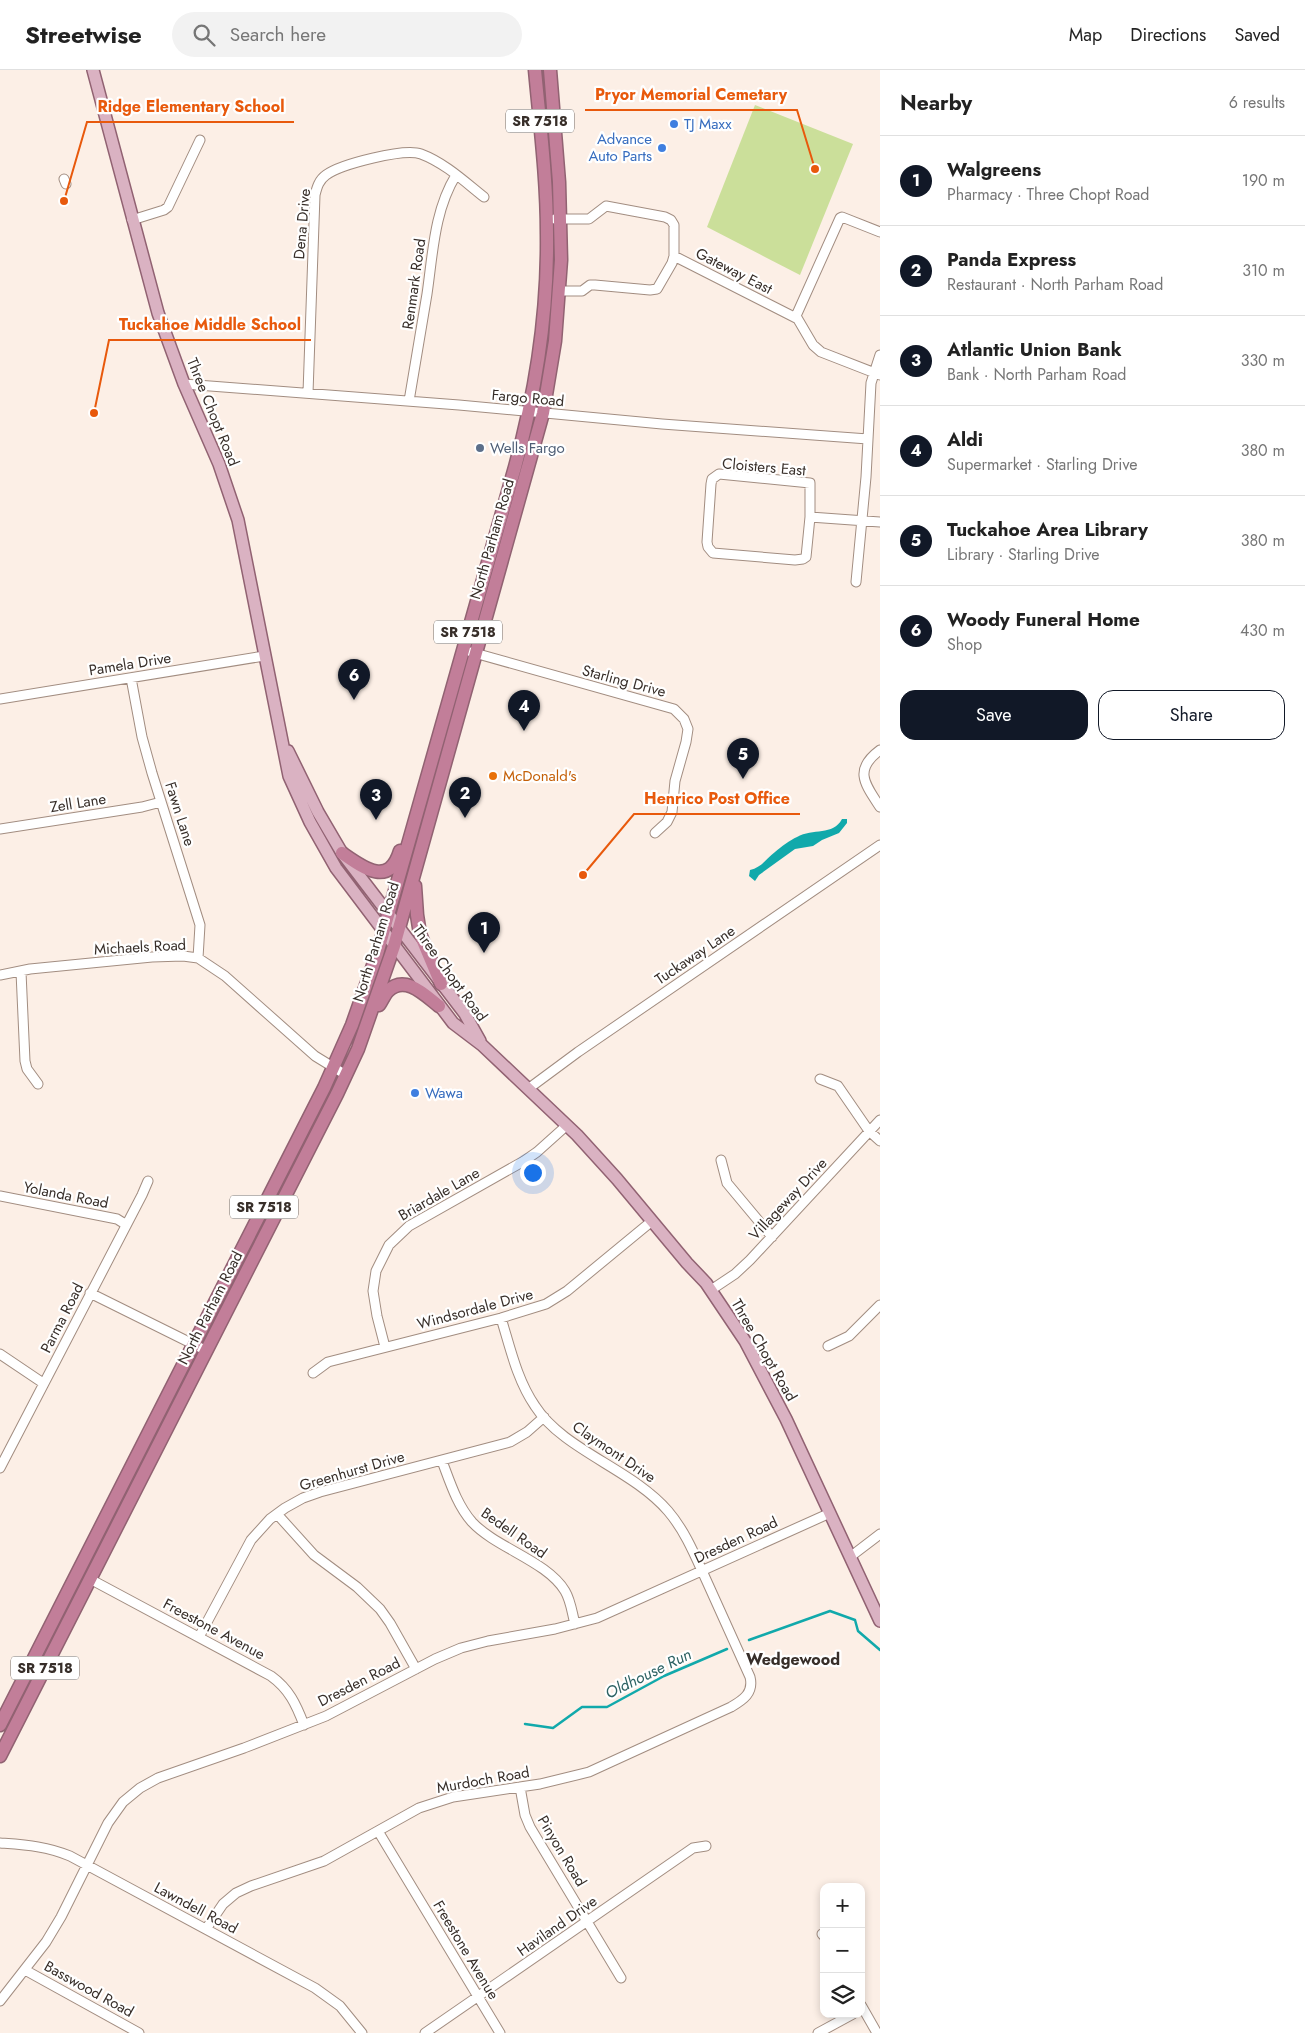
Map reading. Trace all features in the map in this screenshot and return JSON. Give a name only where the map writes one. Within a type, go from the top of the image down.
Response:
[{"type":"highway","name":"North Parham Road","points":[[0,1725],[333,1068],[362,997],[388,915],[530,412],[543,321],[547,267],[547,219],[535,70]]},
{"type":"highway","name":"North Parham Road","points":[[0,1756],[346,1075],[370,1016],[394,946],[543,413],[553,358],[560,292],[562,219],[550,70]]},
{"type":"highway","points":[[342,853],[362,868],[370,871],[381,871],[390,867],[396,860],[407,825],[420,803]]},
{"type":"highway","points":[[415,874],[420,934],[441,984]]},
{"type":"highway","points":[[370,1016],[388,991],[397,986],[414,987],[439,1006]]},
{"type":"highway","points":[[78,1572],[90,1579]]},
{"type":"main road","name":"Three Chopt Road","points":[[93,70],[158,313],[184,384],[219,464],[235,513],[289,776],[310,822],[336,868],[453,1023],[482,1046],[566,1126],[617,1180],[711,1290],[745,1341],[787,1422],[880,1621]]},
{"type":"main road","name":"Three Chopt Road","points":[[282,741],[318,812],[342,853],[465,1014],[482,1046]]},
{"type":"street","points":[[132,220],[168,207],[200,140]]},
{"type":"street","name":"Dena Drive","points":[[308,393],[315,195],[320,180],[334,171],[367,160],[405,152],[421,154],[456,175],[484,197]]},
{"type":"street","name":"Renmark Road","points":[[409,401],[436,226],[445,195],[456,175]]},
{"type":"street","points":[[547,219],[589,219],[606,206],[665,218],[671,220],[674,225],[674,256]]},
{"type":"street","points":[[877,374],[821,352],[813,345],[796,318],[797,311],[840,218],[842,217],[880,232]]},
{"type":"street","name":"Gateway East","points":[[560,292],[582,291],[595,284],[650,290],[657,289],[674,256],[796,318]]},
{"type":"street","points":[[856,582],[863,521],[871,383],[877,374],[880,355]]},
{"type":"street","name":"Fargo Road","points":[[184,384],[868,438]]},
{"type":"street","name":"Cloisters East","points":[[719,474],[808,482],[812,486],[810,518],[807,552],[803,559],[795,560],[713,553],[708,547],[711,484],[712,479],[719,474]]},
{"type":"street","points":[[810,518],[880,522]]},
{"type":"street","name":"Starling Drive","points":[[463,650],[674,709],[684,718],[688,729],[675,781],[672,812],[667,822],[655,833]]},
{"type":"street","name":"Pamela Drive","points":[[0,699],[264,656]]},
{"type":"street","name":"Fawn Lane","points":[[131,678],[142,737],[200,925],[198,958]]},
{"type":"street","points":[[880,750],[868,761],[864,775],[867,788],[880,807]]},
{"type":"street","name":"Zell Lane","points":[[0,829],[142,807],[161,802]]},
{"type":"street","name":"Tuckaway Lane","points":[[528,1089],[578,1052],[880,845]]},
{"type":"street","name":"Michaels Road","points":[[0,975],[30,969],[152,957],[183,956],[198,958],[225,976],[314,1056],[346,1075]]},
{"type":"street","points":[[21,972],[25,1062],[27,1069],[38,1084]]},
{"type":"street","points":[[820,1079],[838,1086],[870,1131],[880,1140]]},
{"type":"street","name":"Villageway Drive","points":[[711,1290],[735,1274],[772,1237],[880,1120]]},
{"type":"street","name":"Briardale Lane","points":[[385,1347],[377,1316],[374,1290],[376,1271],[388,1245],[402,1231],[414,1223],[524,1161],[566,1126]]},
{"type":"street","points":[[721,1160],[727,1183],[772,1237]]},
{"type":"street","name":"Parma Road","points":[[0,1468],[125,1224],[142,1195],[148,1180]]},
{"type":"street","name":"Yolanda Road","points":[[0,1196],[117,1219],[125,1224]]},
{"type":"street","name":"Windsordale Drive","points":[[313,1373],[328,1362],[533,1309],[557,1297],[652,1221]]},
{"type":"street","points":[[90,1293],[207,1351]]},
{"type":"street","points":[[828,1346],[849,1336],[880,1305]]},
{"type":"street","name":"Claymont Drive","points":[[501,1318],[525,1387],[534,1406],[566,1437],[629,1478],[653,1496],[674,1518],[686,1536],[750,1677],[750,1690]]},
{"type":"street","points":[[0,1354],[43,1383]]},
{"type":"street","name":"Greenhurst Drive","points":[[199,1637],[251,1540],[277,1514],[296,1501],[320,1492],[510,1442],[527,1432],[544,1417]]},
{"type":"street","name":"Bedell Road","points":[[442,1460],[460,1505],[473,1523],[497,1542],[548,1573],[559,1583],[568,1598],[575,1624]]},
{"type":"street","name":"Dresden Road","points":[[0,2001],[42,1947],[61,1917],[116,1811],[131,1794],[140,1788],[158,1778],[244,1748],[326,1716],[461,1648],[597,1618],[830,1513]]},
{"type":"street","points":[[277,1514],[314,1555],[357,1587],[380,1609],[416,1669]]},
{"type":"street","points":[[850,1557],[880,1534]]},
{"type":"street","name":"Freestone Avenue","points":[[90,1579],[280,1682],[292,1696],[304,1725]]},
{"type":"street","name":"Murdoch Road","points":[[206,1929],[223,1904],[236,1893],[324,1861],[419,1808],[434,1802],[571,1777],[603,1766],[731,1707],[744,1699],[750,1690]]},
{"type":"street","name":"Pinyon Road","points":[[520,1787],[525,1815],[530,1827],[621,1978]]},
{"type":"street","name":"Freestone Avenue","points":[[378,1830],[500,2033]]},
{"type":"street","name":"Lawndell Road","points":[[0,1844],[46,1847],[70,1856],[329,1997],[349,2015],[362,2033]]},
{"type":"street","name":"Haviland Drive","points":[[425,2033],[694,1848],[706,1846]]},
{"type":"street","name":"Basswood Road","points":[[25,1970],[140,2033]]},
{"type":"street","points":[[865,2013],[877,2033]]},
{"type":"street","points":[[818,2033],[846,2018]]},
{"type":"green space","points":[[755,105],[853,144],[800,275],[707,227]]},
{"type":"water","points":[[842,819],[847,819],[847,823],[839,833],[813,846],[795,849],[759,875],[755,881],[749,876],[750,870],[761,865],[791,840],[803,834],[833,828]]},
{"type":"waterway","name":"Oldhouse Run","points":[[749,1640],[830,1611],[855,1620],[858,1631],[880,1650]]},
{"type":"waterway","name":"Oldhouse Run","points":[[525,1724],[553,1728],[582,1707],[607,1707],[664,1676],[727,1649]]},
{"type":"place","name":"TJ Maxx","points":[[674,124]]},
{"type":"place","name":"Advance Auto Parts","points":[[662,148]]},
{"type":"place","name":"Pryor Memorial Cemetary","points":[[815,169]]},
{"type":"place","name":"Ridge Elementary School","points":[[64,201]]},
{"type":"place","name":"Tuckahoe Middle School","points":[[94,413]]},
{"type":"place","name":"Wells Fargo","points":[[480,448]]},
{"type":"place","name":"Woody Funeral Home","points":[[354,700]]},
{"type":"place","name":"Aldi","points":[[524,731]]},
{"type":"place","name":"McDonald's","points":[[493,776]]},
{"type":"place","name":"Tuckahoe Area Library","points":[[743,779]]},
{"type":"place","name":"Panda Express","points":[[465,818]]},
{"type":"place","name":"Atlantic Union Bank","points":[[376,820]]},
{"type":"place","name":"Henrico Post Office","points":[[583,875]]},
{"type":"place","name":"Walgreens","points":[[484,953]]},
{"type":"place","name":"Wawa","points":[[415,1093]]},
{"type":"district","name":"Wedgewood","points":[[793,1659]]}]
